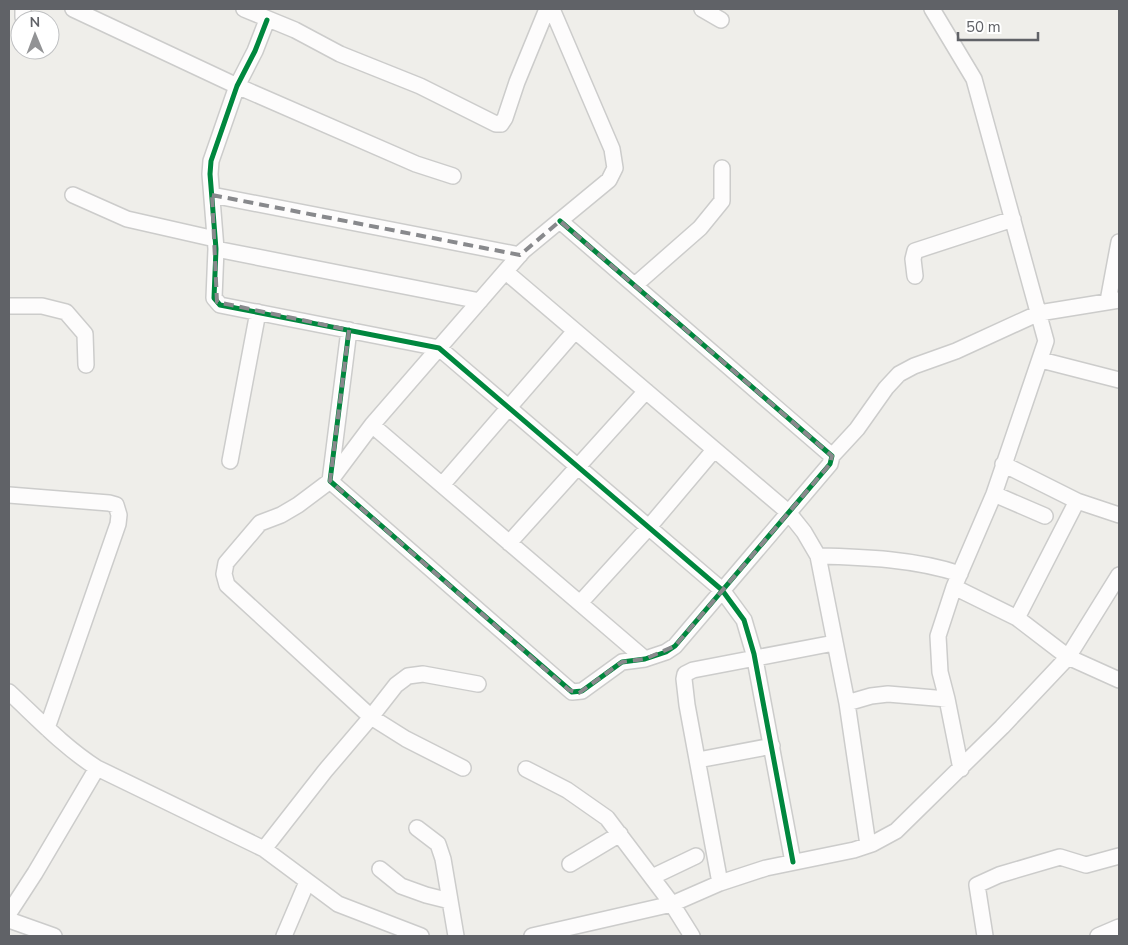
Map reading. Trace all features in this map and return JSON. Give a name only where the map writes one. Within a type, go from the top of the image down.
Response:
[{"type":"street","points":[[73,9],[236,86],[416,164],[453,176]]},
{"type":"street","points":[[247,9],[267,20],[295,30],[340,54],[420,86],[496,124],[501,124],[547,9]]},
{"type":"street","points":[[463,768],[406,739],[371,717],[227,584],[224,574],[226,563],[260,523],[298,505],[330,480],[372,425],[520,255],[534,241],[609,180],[615,168],[612,149],[552,9]]},
{"type":"street","points":[[702,9],[721,20]]},
{"type":"street","points":[[932,9],[974,79],[1046,341],[994,494],[957,580],[938,636],[940,672],[961,768]]},
{"type":"street","points":[[267,20],[255,52],[236,86],[211,161],[210,174],[215,244],[214,298],[220,305],[439,348],[722,590],[744,620],[755,657],[793,862]]},
{"type":"street","points":[[634,285],[700,228],[722,201],[722,168]]},
{"type":"street","points":[[73,195],[126,219],[215,244],[480,301]]},
{"type":"street","points":[[212,195],[520,255]]},
{"type":"street","points":[[915,276],[913,259],[915,251],[1013,219]]},
{"type":"street","points":[[560,221],[832,456]]},
{"type":"street","points":[[330,480],[572,692],[582,691],[622,662],[645,659],[666,652],[675,646],[832,462],[832,456],[857,429],[886,388],[899,374],[914,366],[956,352],[1039,313],[1114,300],[1119,242]]},
{"type":"street","points":[[506,272],[788,512],[804,532],[818,556],[847,703],[868,845]]},
{"type":"street","points":[[9,306],[42,306],[66,312],[85,334],[86,365]]},
{"type":"street","points":[[230,461],[258,312]]},
{"type":"street","points":[[330,480],[349,330]]},
{"type":"street","points":[[442,485],[575,331]]},
{"type":"street","points":[[1041,360],[1119,380]]},
{"type":"street","points":[[509,543],[646,392]]},
{"type":"street","points":[[372,425],[645,659]]},
{"type":"street","points":[[580,603],[649,527],[714,450]]},
{"type":"street","points":[[1003,464],[1077,501],[1119,515]]},
{"type":"street","points":[[994,494],[1045,516]]},
{"type":"street","points":[[9,495],[109,504],[116,506],[118,510],[118,524],[47,728]]},
{"type":"street","points":[[1017,618],[1077,501]]},
{"type":"street","points":[[818,556],[917,563],[939,567],[1017,618],[1068,657],[1119,680]]},
{"type":"street","points":[[532,936],[672,904],[720,883],[766,868],[854,850],[896,831],[961,768],[1068,657],[1119,575]]},
{"type":"street","points":[[720,883],[688,705],[685,674],[692,670],[834,643]]},
{"type":"street","points":[[264,849],[325,770],[396,685],[408,676],[423,674],[478,684]]},
{"type":"street","points":[[9,692],[47,728],[97,768],[264,849],[338,904],[414,935]]},
{"type":"street","points":[[847,703],[871,696],[888,694],[947,699]]},
{"type":"street","points":[[698,760],[772,746]]},
{"type":"street","points":[[9,913],[97,768]]},
{"type":"street","points":[[526,769],[567,790],[607,818],[652,876],[692,936]]},
{"type":"street","points":[[417,828],[438,844],[443,859],[456,936]]},
{"type":"street","points":[[570,864],[620,834]]},
{"type":"street","points":[[652,876],[696,856]]},
{"type":"street","points":[[985,936],[977,885],[1000,875],[1060,857],[1086,865],[1119,856]]},
{"type":"street","points":[[380,869],[401,886],[450,902]]},
{"type":"street","points":[[284,936],[307,882]]},
{"type":"street","points":[[9,920],[54,936]]},
{"type":"street","points":[[1098,936],[1119,927]]},
{"type":"highlighted area","points":[[212,195],[520,255],[560,221],[832,456],[830,464],[675,646],[645,659],[622,662],[579,693],[569,690],[330,481],[349,330],[217,302]]},
{"type":"cycle path","points":[[267,20],[255,51],[237,86],[211,161],[210,174],[216,249],[214,298],[220,305],[439,348],[722,590],[744,620],[754,654],[793,862]]},
{"type":"cycle path","points":[[349,330],[330,481],[572,692],[582,691],[622,662],[645,659],[666,652],[675,646],[830,464],[832,456],[560,221]]}]
